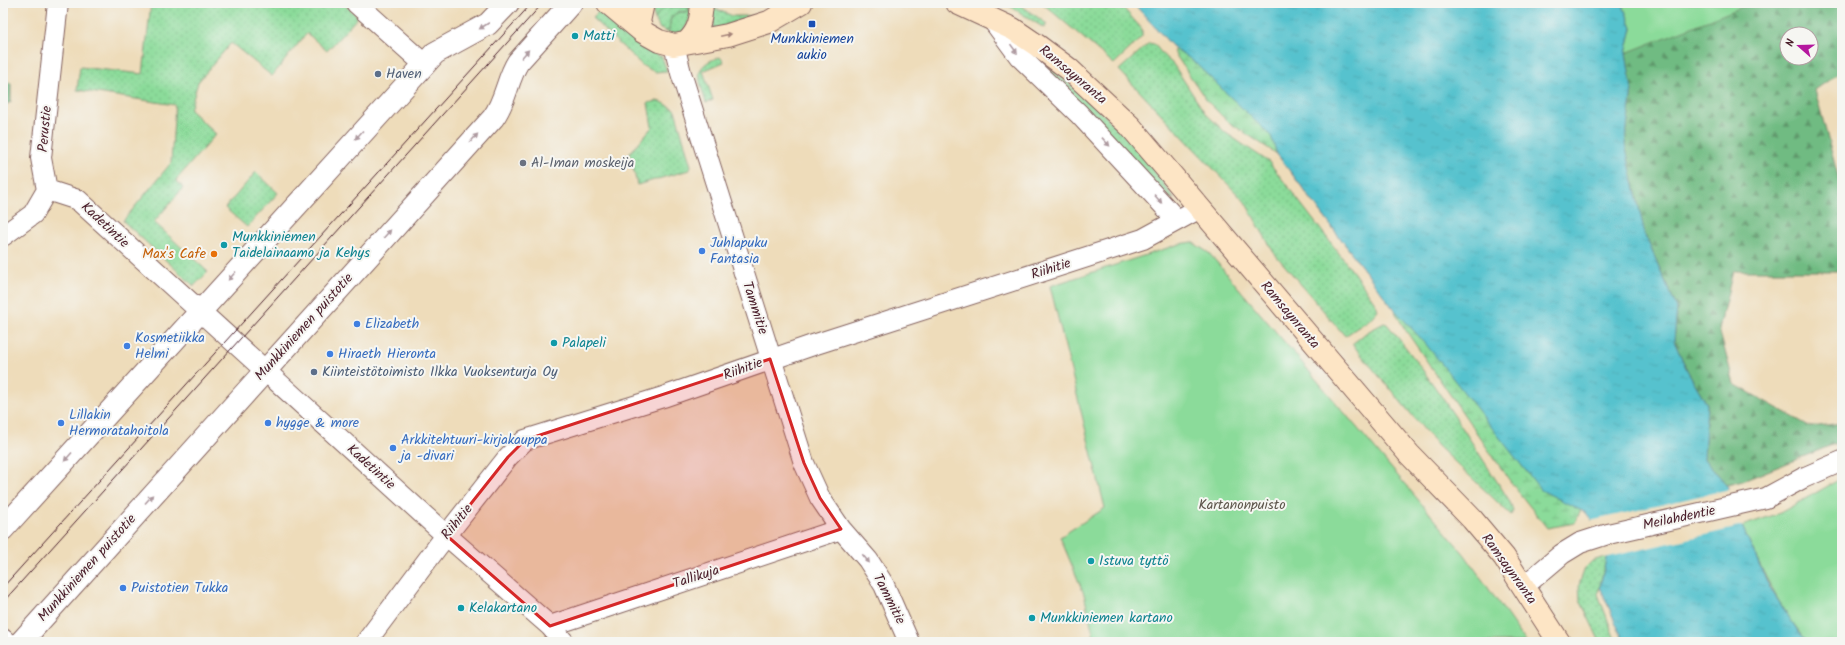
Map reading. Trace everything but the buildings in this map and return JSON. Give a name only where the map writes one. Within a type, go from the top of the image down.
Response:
[{"type":"main road","points":[[608,3],[643,32],[659,41],[681,44],[728,35],[769,22],[801,3]]},
{"type":"main road","points":[[643,3],[640,22],[643,32]]},
{"type":"main road","points":[[681,44],[696,34],[701,15],[702,3]]},
{"type":"main road","name":"Ramsaynranta","points":[[957,3],[1013,29],[1038,46],[1098,95],[1130,126],[1399,443],[1476,524],[1504,557],[1559,642]]},
{"type":"street","name":"Perustie","points":[[48,190],[42,158],[58,3]]},
{"type":"street","points":[[356,3],[424,64]]},
{"type":"street","points":[[3,530],[438,49],[455,43],[488,24],[508,3]]},
{"type":"street","name":"Munkkiniemen puistotie","points":[[21,642],[493,118],[502,104],[514,69],[518,62],[571,3]]},
{"type":"street","name":"Ramsaynranta","points":[[991,18],[1019,56],[1079,114],[1178,220]]},
{"type":"street","name":"Tammitie","points":[[681,44],[680,73],[806,468],[820,498],[841,529],[868,560],[881,581],[896,609],[909,642]]},
{"type":"street","points":[[3,236],[33,214],[48,190]]},
{"type":"street","name":"Kadetintie","points":[[48,190],[78,200],[446,535],[550,626],[564,642]]},
{"type":"street","name":"Riihitie","points":[[366,642],[446,535],[508,457],[525,440],[663,397],[770,359],[1143,239],[1200,208]]},
{"type":"street","name":"Meilahdentie","points":[[1523,587],[1562,554],[1592,539],[1766,498],[1803,478],[1842,461]]},
{"type":"street","name":"Tallikuja","points":[[550,626],[841,529]]},
{"type":"street","points":[[3,639],[6,642]]},
{"type":"highlighted area","points":[[770,359],[804,463],[820,498],[841,529],[550,626],[446,535],[508,457],[525,440],[538,435]]},
{"type":"green space","points":[[151,3],[343,3],[358,17],[327,51],[307,33],[272,76],[231,43],[198,82],[190,110],[216,134],[176,180],[183,188],[154,222],[208,272],[194,286],[123,221],[171,163],[175,105],[77,90],[80,67],[143,74]]},
{"type":"green space","points":[[658,3],[687,3],[689,7],[690,14],[689,21],[683,32],[674,34],[664,31],[669,30],[671,17],[678,12],[687,12],[689,9],[666,8],[655,20],[653,13]]},
{"type":"green space","points":[[1005,3],[1018,3],[1047,24],[1044,28]]},
{"type":"green space","points":[[1042,3],[1119,3],[1142,29],[1142,37],[1114,64]]},
{"type":"green space","points":[[1622,3],[1842,3],[1842,71],[1815,90],[1842,191],[1842,271],[1733,271],[1719,329],[1734,384],[1811,427],[1842,423],[1842,441],[1743,481],[1727,485],[1704,459],[1707,404],[1687,370],[1674,341],[1677,308],[1645,235],[1625,144],[1632,90],[1626,53],[1632,28]]},
{"type":"green space","points":[[1622,3],[1752,3],[1626,53],[1632,28]]},
{"type":"green space","points":[[666,7],[687,7],[690,11],[678,12],[671,17],[669,30],[667,31],[660,29],[655,20],[658,13]]},
{"type":"green space","points":[[713,8],[733,16],[753,16],[714,29]]},
{"type":"green space","points":[[600,10],[637,42],[662,57],[667,71],[655,72],[643,66],[592,18]]},
{"type":"green space","points":[[1209,40],[1581,509],[1575,523],[1547,528],[1512,484],[1404,328],[1393,308],[1277,154],[1227,121],[1207,101],[1173,51],[1184,44]]},
{"type":"green space","points":[[1149,43],[1154,44],[1173,64],[1205,113],[1226,133],[1269,162],[1376,304],[1378,310],[1369,320],[1345,336],[1274,253],[1245,202],[1119,70]]},
{"type":"green space","points":[[1025,50],[1067,82],[1107,117],[1143,156],[1174,199],[1170,198]]},
{"type":"green space","points":[[720,57],[724,62],[703,71],[713,100],[706,103],[701,87],[701,69],[711,61]]},
{"type":"green space","points":[[3,81],[11,83],[11,102],[3,106]]},
{"type":"green space","points":[[657,101],[664,103],[675,110],[691,166],[689,170],[637,185],[630,153],[652,127],[648,103]]},
{"type":"green space","points":[[256,172],[278,193],[247,227],[225,208]]},
{"type":"green space","name":"Kartanonpuisto","points":[[1192,242],[1209,253],[1465,555],[1526,642],[1095,642],[1084,594],[1060,537],[1105,508],[1050,286],[1180,244]]},
{"type":"green space","points":[[1384,323],[1387,324],[1404,345],[1451,410],[1509,500],[1513,510],[1511,515],[1438,446],[1352,344],[1367,332]]},
{"type":"green space","points":[[1842,478],[1842,642],[1808,642],[1797,629],[1771,587],[1742,526],[1780,513]]},
{"type":"green space","points":[[1605,557],[1606,559],[1598,594],[1616,642],[1600,642],[1580,600],[1579,585],[1585,568],[1592,561]]},
{"type":"water","points":[[1133,3],[1622,3],[1632,28],[1626,53],[1632,90],[1625,144],[1645,235],[1677,308],[1674,341],[1687,370],[1707,404],[1704,459],[1727,485],[1742,526],[1770,588],[1798,631],[1808,642],[1624,642],[1600,587],[1606,559],[1591,519],[1586,513],[1541,490],[1425,343],[1393,308],[1277,154],[1271,136],[1193,61],[1173,47]]},
{"type":"pier","points":[[1730,489],[1744,526],[1604,558],[1590,521]]},
{"type":"tram line","points":[[3,587],[532,3]]},
{"type":"tram line","points":[[3,602],[543,3]]},
{"type":"place","name":"Munkkiniemen aukio","points":[[812,24]]},
{"type":"place","name":"Matti","points":[[575,36]]},
{"type":"place","name":"Haven","points":[[378,74]]},
{"type":"place","name":"Al-Iman moskeija","points":[[523,163]]},
{"type":"place","name":"Munkkiniemen Taidelainaamo ja Kehys","points":[[224,245]]},
{"type":"place","name":"Juhlapuku Fantasia","points":[[702,251]]},
{"type":"place","name":"Max's Cafe","points":[[214,254]]},
{"type":"place","name":"Elizabeth","points":[[357,324]]},
{"type":"place","name":"Palapeli","points":[[554,343]]},
{"type":"place","name":"Kosmetiikka Helmi","points":[[127,346]]},
{"type":"place","name":"Hiraeth Hieronta","points":[[330,354]]},
{"type":"place","name":"Kiinteistötoimisto Ilkka Vuoksenturja Oy","points":[[314,372]]},
{"type":"place","name":"Lillakin Hermoratahoitola","points":[[61,423]]},
{"type":"place","name":"hygge & more","points":[[268,423]]},
{"type":"place","name":"Arkkitehtuuri-kirjakauppa ja -divari","points":[[393,448]]},
{"type":"place","name":"Istuva tyttö","points":[[1091,561]]},
{"type":"place","name":"Puistotien Tukka","points":[[123,588]]},
{"type":"place","name":"Kelakartano","points":[[461,608]]},
{"type":"place","name":"Munkkiniemen kartano","points":[[1032,618]]}]
